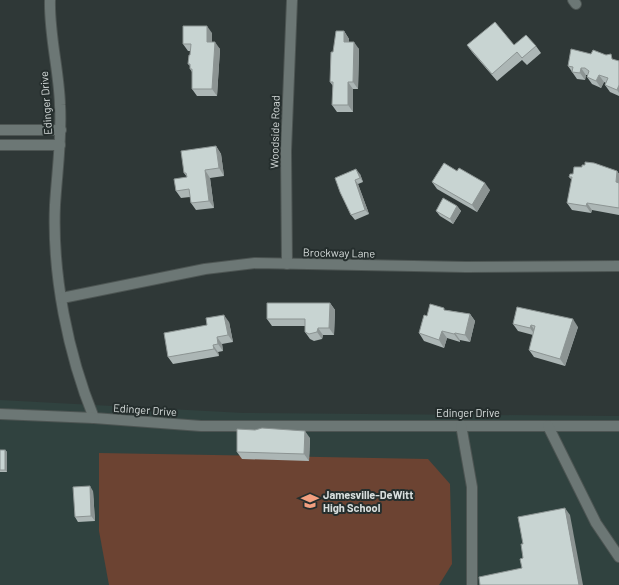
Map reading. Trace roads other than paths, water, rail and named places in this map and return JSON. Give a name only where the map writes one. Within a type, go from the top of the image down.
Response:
[{"type":"street","name":"Edinger Drive","points":[[50,0],[50,15],[60,104],[61,130],[55,206],[56,255],[62,298],[74,359],[94,418],[201,426],[619,426]]},
{"type":"street","name":"Woodside Road","points":[[287,264],[286,151],[292,0]]},
{"type":"street","points":[[0,130],[61,130]]},
{"type":"street","points":[[0,145],[60,145]]},
{"type":"street","name":"Brockway Lane","points":[[62,298],[204,269],[255,264],[466,267],[619,266]]},
{"type":"street","points":[[0,414],[94,418]]},
{"type":"street","points":[[461,425],[472,487],[472,585]]},
{"type":"street","points":[[548,426],[596,523],[619,557]]},
{"type":"place","name":"Jamesville-DeWitt High School","points":[[310,501]]}]
